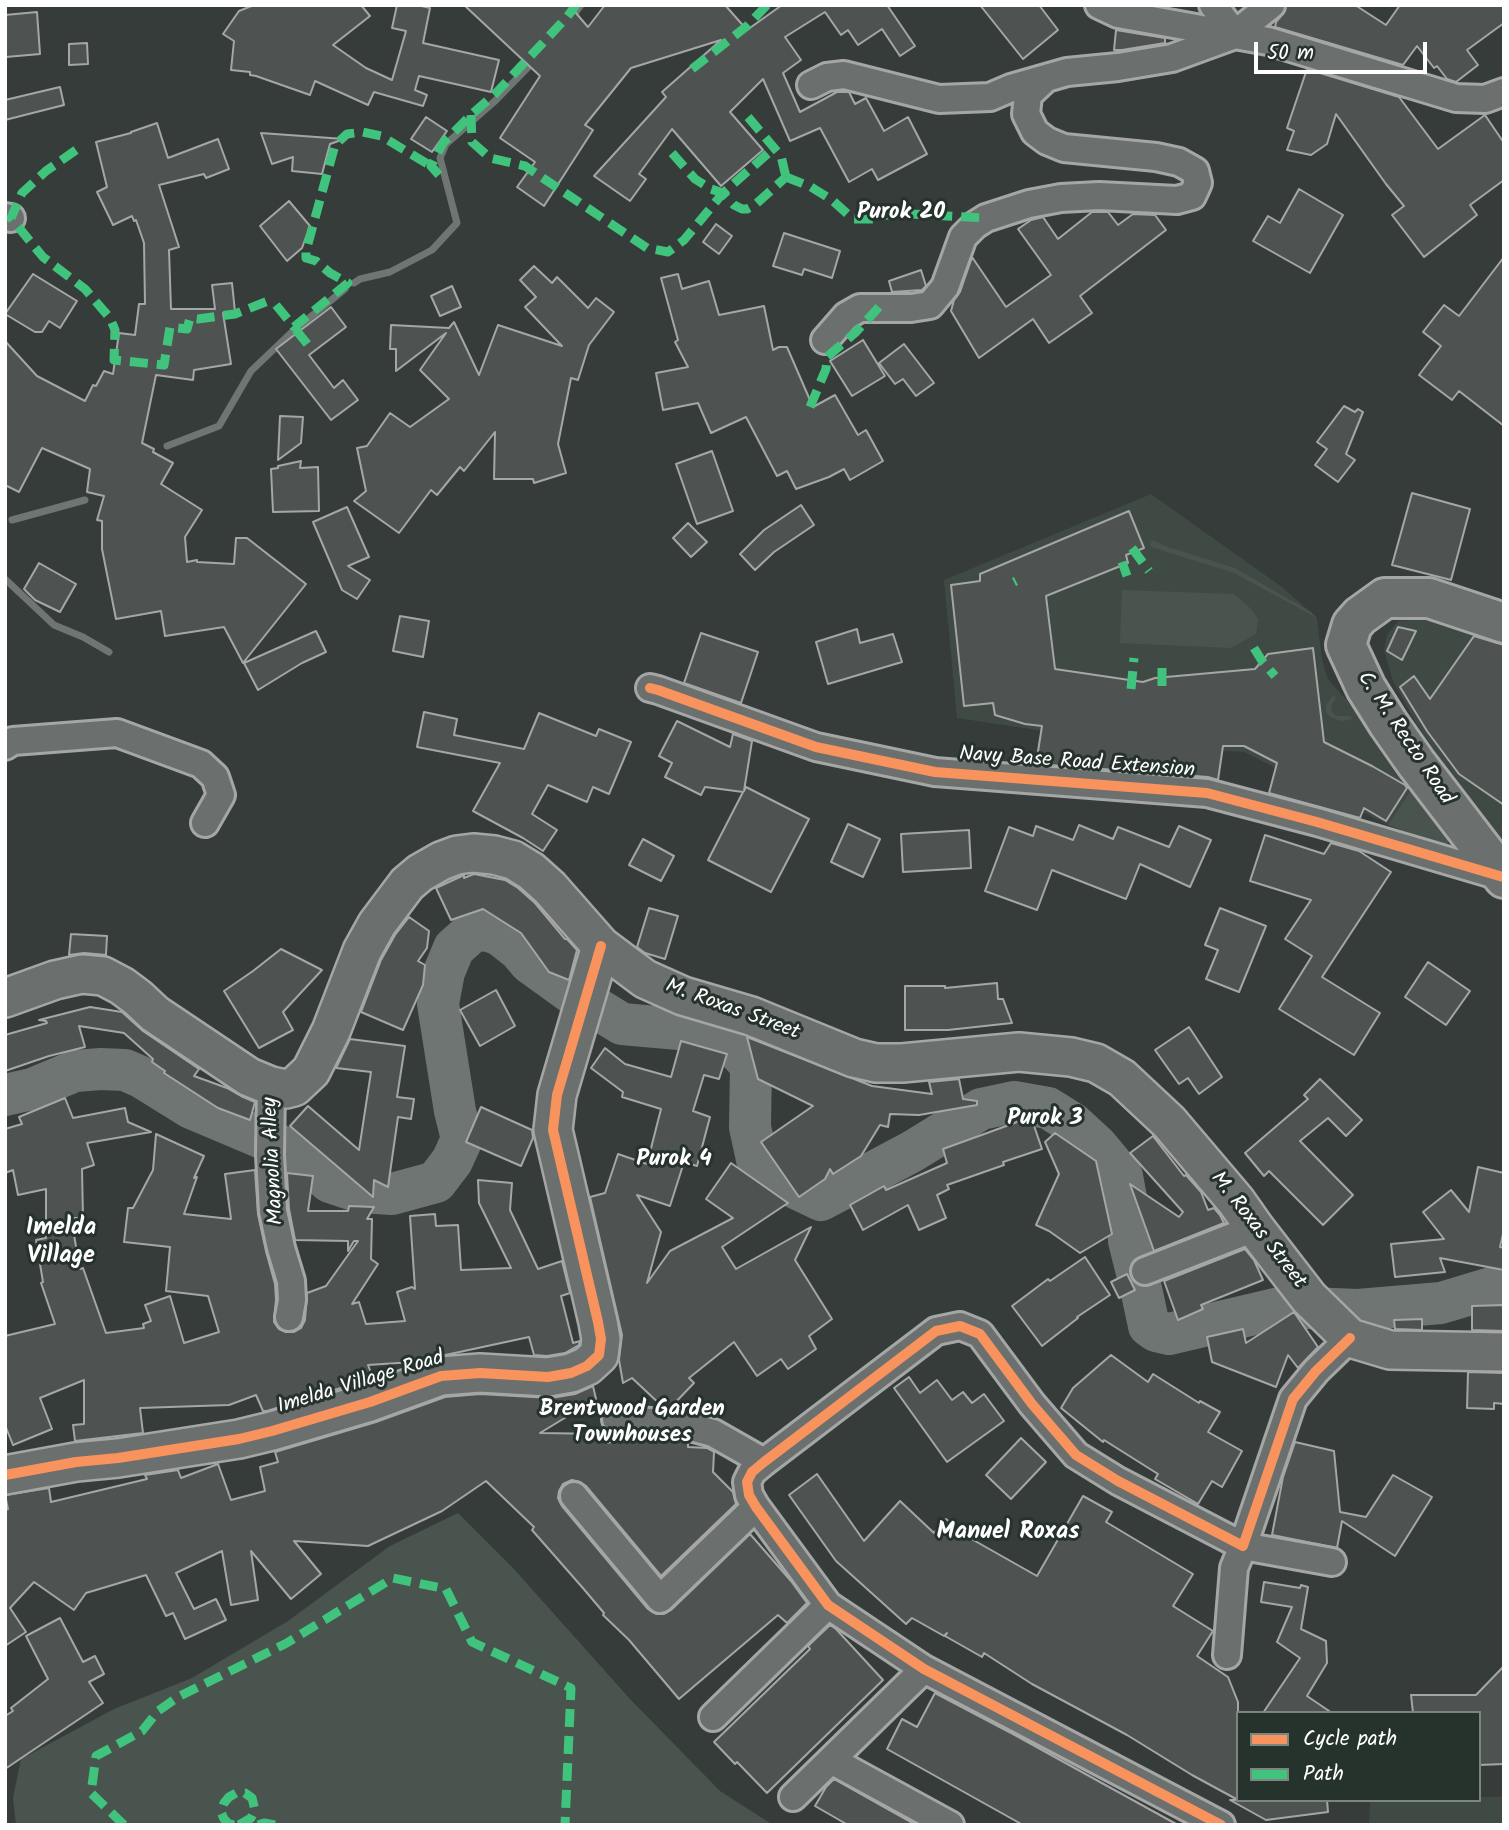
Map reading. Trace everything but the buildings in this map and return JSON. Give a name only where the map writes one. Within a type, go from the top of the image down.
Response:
[{"type":"main road","name":"C. M. Recto Road","points":[[1503,878],[1388,723],[1366,688],[1346,645],[1352,625],[1385,598],[1429,598],[1504,623]]},
{"type":"main road","name":"M. Roxas Street","points":[[271,1096],[294,1087],[310,1071],[331,1031],[362,951],[377,924],[407,884],[420,873],[457,855],[494,855],[513,860],[531,870],[601,946],[645,979],[683,996],[751,1016],[854,1058],[876,1063],[902,1063],[1019,1052],[1071,1057],[1096,1063],[1122,1078],[1169,1122],[1236,1201],[1302,1289],[1350,1338],[1390,1350],[1504,1352]]},
{"type":"main road","name":"Imelda Village Road","points":[[5,1475],[239,1439],[358,1405],[441,1376],[480,1373],[548,1377],[571,1373],[587,1366],[599,1355],[601,1339],[553,1130],[557,1095],[601,946]]},
{"type":"main road","points":[[5,998],[55,980],[82,975],[103,976],[130,992],[155,1014],[249,1077],[271,1096]]},
{"type":"street","points":[[1099,5],[1118,14],[1268,41],[1456,98],[1485,99],[1504,92]]},
{"type":"street","points":[[1213,5],[1235,34]]},
{"type":"street","points":[[811,85],[827,77],[844,75],[939,99],[990,97],[1067,72],[1118,67],[1175,56],[1235,34],[1270,5]]},
{"type":"street","points":[[825,340],[846,316],[860,308],[911,308],[930,305],[945,288],[962,237],[986,218],[1029,204],[1061,198],[1177,200],[1192,196],[1198,183],[1195,171],[1179,162],[1156,157],[1065,148],[1047,141],[1035,132],[1026,114],[1028,95],[1045,79]]},
{"type":"street","name":"Navy Base Road Extension","points":[[650,688],[817,747],[935,772],[1207,793],[1317,822],[1503,878]]},
{"type":"street","points":[[8,740],[117,733],[201,764],[215,777],[222,795],[205,823]]},
{"type":"street","name":"Magnolia Alley","points":[[271,1096],[273,1211],[290,1281],[292,1300],[289,1317]]},
{"type":"street","points":[[1145,1271],[1255,1228]]},
{"type":"street","points":[[1221,1825],[924,1669],[828,1605],[756,1507],[749,1495],[747,1482],[752,1472],[764,1461],[936,1331],[960,1326],[981,1334],[1032,1404],[1076,1454],[1118,1481],[1243,1546],[1332,1562]]},
{"type":"street","points":[[1227,1655],[1234,1568],[1293,1399],[1316,1371],[1350,1338]]},
{"type":"street","points":[[616,1419],[683,1425],[713,1433],[764,1461]]},
{"type":"street","points":[[574,1496],[660,1599],[756,1507]]},
{"type":"street","points":[[713,1717],[828,1605]]},
{"type":"street","points":[[793,1797],[924,1669]]},
{"type":"street","points":[[831,1760],[950,1825]]},
{"type":"shaded area","points":[[1151,494],[1282,587],[1317,618],[1322,660],[1328,679],[1386,745],[1413,786],[1388,825],[1244,752],[1151,747],[957,718],[944,580]]},
{"type":"shaded area","points":[[1152,540],[1235,568],[1317,618],[1234,573],[1151,547]]},
{"type":"shaded area","points":[[1122,590],[1234,594],[1258,619],[1256,634],[1231,648],[1120,643]]},
{"type":"shaded area","points":[[1427,619],[1446,622],[1504,643],[1504,850],[1416,723],[1393,681],[1384,650],[1387,635],[1398,621]]},
{"type":"shaded area","points":[[1333,695],[1336,698],[1331,706],[1332,712],[1336,716],[1350,716],[1353,719],[1342,721],[1330,717],[1326,705]]},
{"type":"shaded area","points":[[1410,791],[1440,821],[1452,838],[1445,846],[1388,825]]},
{"type":"shaded area","points":[[458,1513],[513,1568],[630,1699],[720,1791],[773,1825],[16,1825],[13,1798],[21,1759],[114,1709],[192,1678],[288,1621],[390,1546]]},
{"type":"shaded area","points":[[1481,1797],[1504,1797],[1504,1825],[1369,1825],[1370,1802],[1481,1802]]},
{"type":"waterway","points":[[571,19],[581,5]]},
{"type":"waterway","points":[[354,283],[390,272],[432,250],[457,223],[440,158],[446,144],[496,100],[536,59]]},
{"type":"waterway","points":[[167,446],[219,426],[251,371],[293,331],[345,289]]},
{"type":"waterway","points":[[12,520],[85,500]]},
{"type":"waterway","points":[[5,579],[54,625],[109,652]]},
{"type":"waterway","points":[[5,1095],[32,1089],[75,1071],[125,1070],[191,1108],[301,1156],[330,1182],[360,1192],[392,1194],[436,1182],[452,1161],[462,1139],[438,1004],[444,972],[454,948],[472,932],[486,930],[500,935],[530,963],[622,1024],[702,1031],[728,1040],[751,1065],[750,1127],[758,1164],[779,1180],[821,1200],[913,1151],[981,1109],[1014,1102],[1048,1108],[1072,1123],[1097,1146],[1122,1176],[1128,1209],[1129,1241],[1149,1326],[1156,1331],[1169,1334],[1284,1307],[1358,1310],[1441,1303],[1504,1284]]},
{"type":"marked path","points":[[439,175],[431,166],[443,143],[496,93],[576,5]]},
{"type":"marked path","points":[[692,69],[747,26],[767,5]]},
{"type":"marked path","points":[[471,115],[472,142],[490,158],[525,166],[647,248],[668,252],[684,240],[723,193],[774,148]]},
{"type":"marked path","points":[[748,117],[781,156],[786,177]]},
{"type":"marked path","points":[[276,305],[294,327],[348,283],[316,261],[306,258],[335,145],[347,134],[363,132],[381,136],[431,166]]},
{"type":"marked path","points":[[76,150],[46,171],[22,193],[11,218],[43,257],[85,289],[110,318],[115,330],[114,360],[164,365],[170,327],[187,329],[190,318],[235,314],[268,301]]},
{"type":"marked path","points":[[672,153],[695,179],[723,193],[742,209],[756,204],[786,177]]},
{"type":"marked path","points":[[786,177],[811,187],[832,200],[853,219],[872,219],[895,213],[986,218]]},
{"type":"marked path","points":[[810,407],[826,369],[827,357],[879,307]]},
{"type":"marked path","points":[[296,330],[313,351]]},
{"type":"marked path","points":[[1132,548],[1149,571]]},
{"type":"marked path","points":[[1122,562],[1127,576]]},
{"type":"marked path","points":[[1254,648],[1275,676]]},
{"type":"marked path","points":[[1131,689],[1134,658]]},
{"type":"marked path","points":[[1162,659],[1162,686]]},
{"type":"marked path","points":[[124,1825],[91,1793],[96,1756],[142,1731],[158,1711],[178,1697],[285,1644],[393,1578],[446,1589],[472,1642],[571,1688],[565,1825]]},
{"type":"marked path","points":[[234,1825],[224,1819],[221,1812],[224,1803],[236,1793],[245,1793],[252,1798],[255,1810],[251,1818],[239,1825]]},
{"type":"marked path","points":[[258,1825],[275,1825]]},
{"type":"cycle path","points":[[650,688],[816,747],[935,772],[1207,793],[1317,822],[1503,877]]},
{"type":"cycle path","points":[[5,1475],[239,1439],[370,1402],[441,1376],[480,1373],[548,1377],[571,1373],[587,1366],[599,1355],[601,1339],[553,1130],[557,1095],[601,946]]},
{"type":"cycle path","points":[[1221,1825],[924,1669],[828,1605],[756,1507],[749,1495],[747,1482],[752,1472],[764,1462],[936,1331],[960,1326],[980,1334],[1032,1404],[1076,1455],[1118,1481],[1243,1546],[1293,1399],[1316,1371],[1350,1338]]},
{"type":"district","name":"Purok 20","points":[[901,214]]},
{"type":"district","name":"Purok 3","points":[[1045,1120]]},
{"type":"district","name":"Purok 4","points":[[674,1161]]},
{"type":"district","name":"Imelda Village","points":[[61,1244]]},
{"type":"district","name":"Brentwood Garden Townhouses","points":[[632,1424]]},
{"type":"district","name":"Manuel Roxas","points":[[1008,1534]]}]
